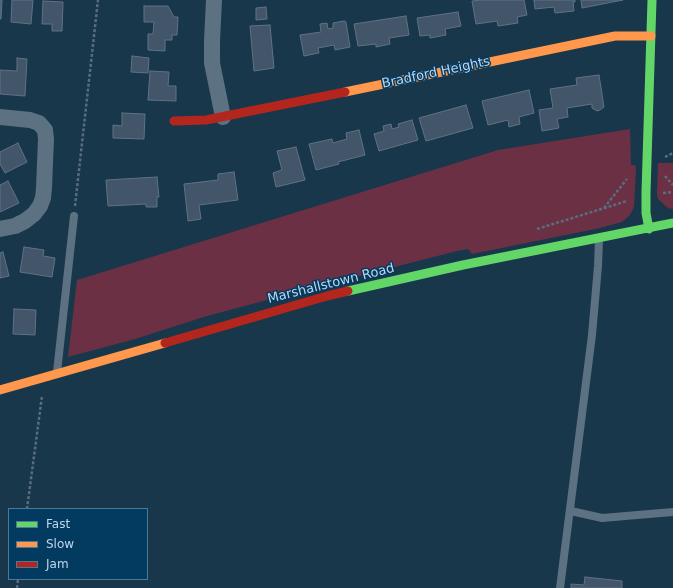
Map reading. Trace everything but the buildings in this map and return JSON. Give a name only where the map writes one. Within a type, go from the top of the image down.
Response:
[{"type":"street","points":[[214,0],[212,63],[223,118]]},
{"type":"street","points":[[649,228],[646,213],[646,192],[652,0]]},
{"type":"street","name":"Bradford Heights","points":[[174,121],[223,118],[615,36],[651,36]]},
{"type":"street","points":[[0,117],[34,121],[44,128],[46,139],[44,188],[40,206],[34,214],[25,221],[14,226],[0,229]]},
{"type":"street","name":"Marshallstown Road","points":[[0,390],[327,296],[463,265],[673,223]]},
{"type":"lane","points":[[57,373],[74,216]]},
{"type":"lane","points":[[560,588],[571,511],[592,335],[599,238]]},
{"type":"lane","points":[[571,511],[602,518],[673,512]]},
{"type":"path","points":[[74,216],[98,0]]},
{"type":"path","points":[[27,508],[42,400],[41,378]]},
{"type":"shaded area","points":[[630,129],[631,165],[635,165],[636,169],[634,207],[630,215],[622,222],[600,228],[472,254],[468,249],[457,251],[207,316],[135,339],[68,357],[77,280],[498,150]]},
{"type":"shaded area","points":[[658,163],[673,163],[673,209],[668,208],[658,199]]},
{"type":"traffic: fast","points":[[649,229],[646,213],[646,192],[652,0]]},
{"type":"traffic: fast","points":[[348,291],[463,265],[673,223]]},
{"type":"traffic: slow","points":[[345,92],[615,36],[651,36]]},
{"type":"traffic: slow","points":[[0,390],[165,343]]},
{"type":"traffic: jam","points":[[174,121],[206,120],[345,92]]},
{"type":"traffic: jam","points":[[165,343],[348,291]]}]
